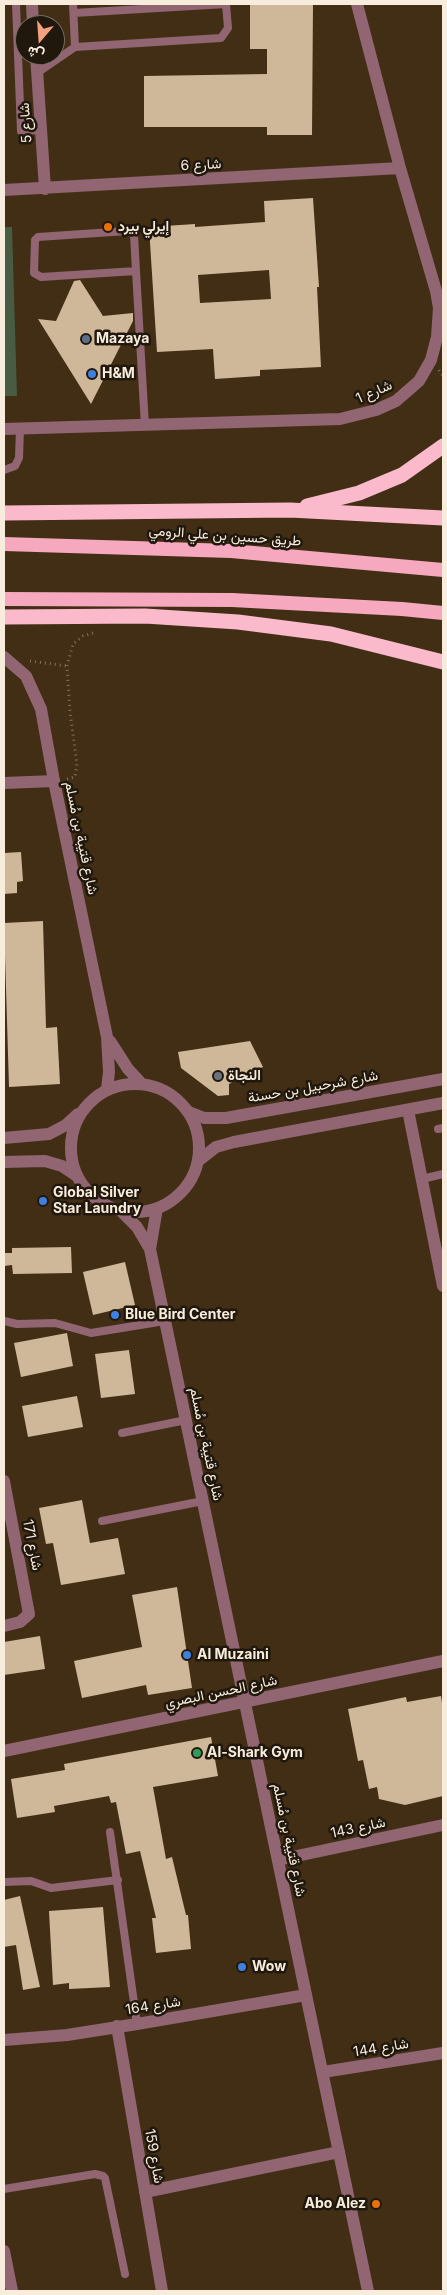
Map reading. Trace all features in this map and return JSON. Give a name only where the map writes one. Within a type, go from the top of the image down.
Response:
[{"type":"highway","points":[[290,510],[359,493],[402,474],[443,446]]},
{"type":"highway","points":[[4,513],[290,510],[443,518]]},
{"type":"highway","name":"طريق حسين بن علي الرومي","points":[[4,544],[231,551],[443,570]]},
{"type":"highway","points":[[4,599],[232,600],[443,613]]},
{"type":"highway","points":[[4,617],[145,616],[238,622],[331,634],[443,662]]},
{"type":"highway","points":[[417,654],[443,673]]},
{"type":"street","name":"شارع 1","points":[[4,429],[340,419],[376,410],[409,392],[419,381],[431,360],[439,324],[439,308],[436,291],[400,168],[357,4]]},
{"type":"street","name":"شارع 5","points":[[37,65],[46,189]]},
{"type":"street","name":"شارع 6","points":[[4,190],[400,168]]},
{"type":"street","name":"شارع قتيبة بن مُسلم","points":[[5,658],[26,676],[36,694],[41,709],[54,781],[107,1036],[107,1089]]},
{"type":"street","points":[[4,783],[54,781]]},
{"type":"street","name":"شارع قتيبة بن مُسلم","points":[[107,1036],[122,1061],[141,1084]]},
{"type":"street","name":"شارع شرحبيل بن حسنة","points":[[189,1112],[204,1118],[226,1118],[443,1079]]},
{"type":"street","points":[[124,1084],[141,1084],[168,1093],[189,1112],[199,1138],[198,1161],[192,1179],[183,1191],[171,1201],[157,1208],[142,1212],[120,1210],[109,1206],[90,1194],[77,1176],[73,1165],[71,1143],[76,1121],[89,1102],[107,1089],[124,1084]]},
{"type":"street","points":[[198,1161],[216,1147],[234,1142],[443,1103]]},
{"type":"street","points":[[408,1110],[443,1286]]},
{"type":"street","points":[[4,1138],[49,1134],[66,1125],[82,1111]]},
{"type":"street","points":[[4,1162],[45,1161],[62,1166],[77,1176]]},
{"type":"street","name":"شارع قتيبة بن مُسلم","points":[[150,1249],[157,1208]]},
{"type":"street","name":"شارع قتيبة بن مُسلم","points":[[120,1210],[137,1228],[150,1249],[368,2291]]},
{"type":"street","name":"شارع 171","points":[[4,1481],[29,1614],[20,1622],[4,1626]]},
{"type":"street","name":"شارع الحسن البصري","points":[[4,1751],[443,1661]]},
{"type":"street","name":"شارع 143","points":[[278,1860],[443,1825]]},
{"type":"street","name":"شارع 164","points":[[4,2040],[67,2035],[306,1995]]},
{"type":"street","name":"شارع 159","points":[[116,2026],[162,2291]]},
{"type":"street","name":"شارع 144","points":[[322,2072],[443,2053]]},
{"type":"street","points":[[145,2192],[339,2152]]},
{"type":"street","points":[[4,2251],[12,2291]]},
{"type":"lane","points":[[16,4],[21,131],[41,130]]},
{"type":"lane","points":[[73,4],[75,47]]},
{"type":"lane","points":[[37,73],[75,47],[221,38],[228,28],[226,4],[74,13]]},
{"type":"lane","points":[[136,271],[41,277],[34,273],[35,240],[38,237],[127,231],[134,235],[145,426]]},
{"type":"lane","points":[[4,470],[15,466],[19,458],[20,429]]},
{"type":"lane","points":[[422,1179],[443,1174]]},
{"type":"lane","points":[[4,1321],[17,1324],[55,1323],[92,1332],[165,1321]]},
{"type":"lane","points":[[122,1433],[186,1420]]},
{"type":"lane","points":[[102,1521],[203,1501]]},
{"type":"lane","points":[[110,1832],[137,2024]]},
{"type":"lane","points":[[4,1882],[31,1880],[51,1888],[118,1880]]},
{"type":"lane","points":[[4,2189],[95,2174],[103,2176],[105,2178],[124,2274]]},
{"type":"path","points":[[54,781],[75,776],[77,764],[70,712],[67,666],[73,644],[84,636],[96,632]]},
{"type":"path","points":[[5,658],[67,666]]},
{"type":"green space","points":[[4,227],[12,227],[17,396],[4,396]]},
{"type":"building","points":[[250,4],[313,4],[312,135],[267,135],[267,127],[144,127],[144,76],[267,74],[267,49],[250,49]]},
{"type":"building","points":[[313,198],[319,287],[317,287],[321,367],[260,370],[260,376],[215,379],[213,349],[157,352],[149,227],[195,224],[195,227],[265,222],[264,201]],"holes":[[[269,270],[271,299],[200,303],[198,275]]]},
{"type":"building","points":[[80,280],[103,316],[133,313],[133,321],[91,404],[38,319],[56,321],[74,281]]},
{"type":"building","points":[[21,852],[23,881],[17,882],[17,893],[4,894],[4,853]]},
{"type":"building","points":[[43,921],[46,1028],[57,1027],[60,1084],[9,1087],[4,923]]},
{"type":"building","name":"النجاة","points":[[250,1041],[263,1067],[229,1084],[229,1095],[218,1096],[181,1068],[178,1052]]},
{"type":"building","points":[[71,1247],[72,1273],[13,1274],[12,1265],[4,1266],[4,1253],[12,1253],[12,1248]]},
{"type":"building","points":[[125,1262],[135,1305],[93,1315],[83,1272]]},
{"type":"building","points":[[67,1333],[73,1366],[21,1377],[14,1343]]},
{"type":"building","points":[[129,1350],[135,1394],[101,1398],[95,1354]]},
{"type":"building","points":[[77,1396],[83,1427],[28,1437],[22,1406]]},
{"type":"building","points":[[82,1500],[90,1543],[118,1538],[125,1574],[61,1585],[53,1543],[46,1544],[39,1508]]},
{"type":"building","points":[[177,1587],[192,1688],[148,1695],[146,1685],[82,1698],[74,1661],[142,1647],[132,1595]]},
{"type":"building","points":[[40,1636],[45,1669],[4,1675],[4,1642]]},
{"type":"building","points":[[441,1696],[443,1710],[443,1796],[405,1805],[379,1799],[377,1787],[369,1789],[363,1760],[358,1761],[348,1709],[406,1697],[407,1702]]},
{"type":"building","points":[[211,1737],[218,1776],[153,1787],[166,1859],[172,1857],[186,1915],[188,1915],[191,1949],[156,1953],[152,1918],[156,1918],[140,1851],[126,1854],[116,1802],[111,1803],[109,1796],[54,1806],[55,1812],[17,1818],[11,1779],[65,1770],[64,1764]]},
{"type":"building","points":[[20,1896],[40,1987],[23,1990],[16,1945],[4,1947],[4,1900]]},
{"type":"building","points":[[103,1907],[110,1987],[69,1989],[69,1983],[53,1985],[49,1911]]},
{"type":"place","name":"إيرلي بيرد","points":[[108,227]]},
{"type":"place","name":"Mazaya","points":[[86,339]]},
{"type":"place","name":"H&M","points":[[92,374]]},
{"type":"place","name":"النجاة","points":[[218,1076]]},
{"type":"place","name":"Global Silver Star Laundry","points":[[43,1201]]},
{"type":"place","name":"Blue Bird Center","points":[[115,1315]]},
{"type":"place","name":"Al Muzaini","points":[[187,1655]]},
{"type":"place","name":"Al-Shark Gym","points":[[197,1753]]},
{"type":"place","name":"Wow","points":[[242,1967]]},
{"type":"place","name":"Abo Alez","points":[[376,2204]]}]
